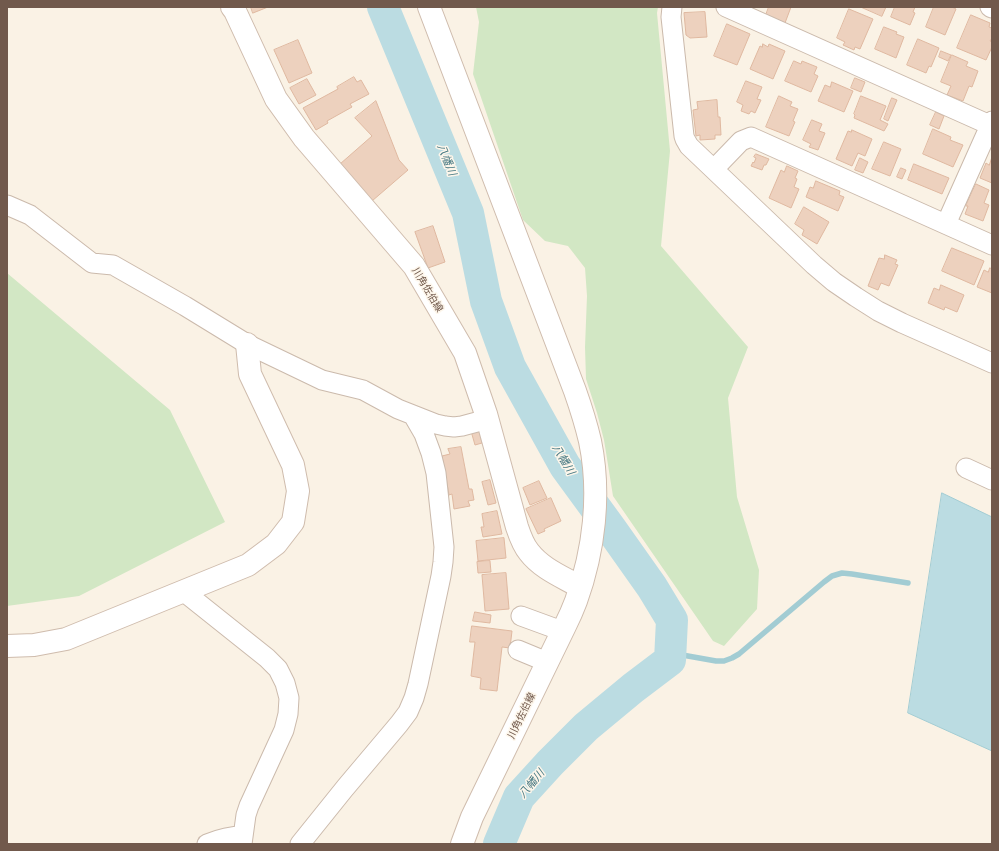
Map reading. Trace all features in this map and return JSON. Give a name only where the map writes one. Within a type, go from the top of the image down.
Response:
[{"type":"main road","name":"川角佐伯線","points":[[232,7],[276,99],[304,138],[414,266],[465,353],[488,419],[516,527],[521,540],[538,562],[580,587]]},
{"type":"main road","name":"川角佐伯線","points":[[429,7],[575,391],[584,417],[594,469],[594,523],[584,576],[576,602],[472,817],[462,844]]},
{"type":"main road","points":[[7,646],[34,645],[66,639],[248,565],[276,544],[293,522],[298,491],[293,465],[250,374],[247,344]]},
{"type":"street","points":[[672,7],[671,17],[684,136],[689,146],[834,282],[878,311],[992,363]]},
{"type":"street","points":[[726,7],[991,124],[946,224]]},
{"type":"street","points":[[714,169],[741,141],[751,137],[992,245]]},
{"type":"street","points":[[7,205],[30,216],[92,263],[113,265],[185,306],[247,344],[322,380],[363,390],[413,416],[436,424],[454,427],[488,419]]},
{"type":"street","points":[[300,844],[349,782],[408,712],[418,684],[441,576],[444,547],[436,474],[431,453],[424,434],[413,416]]},
{"type":"street","points":[[966,468],[992,480]]},
{"type":"street","points":[[183,591],[267,658],[278,669],[285,683],[289,698],[288,714],[284,730],[248,806],[243,840],[234,836],[221,838],[208,844]]},
{"type":"street","points":[[522,616],[562,631]]},
{"type":"street","points":[[518,650],[547,662]]},
{"type":"green space","points":[[476,7],[658,7],[657,13],[670,151],[661,246],[748,347],[728,398],[737,497],[759,570],[757,609],[724,646],[713,641],[613,496],[604,440],[586,379],[585,347],[587,296],[585,268],[568,246],[545,241],[523,220],[473,74],[479,22]]},
{"type":"green space","points":[[7,273],[170,410],[225,522],[79,596],[7,606]]},
{"type":"water","points":[[942,493],[992,517],[992,751],[908,713]]},
{"type":"building","points":[[251,7],[268,7],[253,13]]},
{"type":"building","points":[[769,7],[791,7],[785,23],[766,15]]},
{"type":"building","points":[[861,7],[886,7],[882,16]]},
{"type":"building","points":[[895,7],[915,7],[913,12],[915,13],[910,25],[891,17]]},
{"type":"building","points":[[934,7],[952,7],[956,9],[945,35],[926,27]]},
{"type":"building","points":[[849,9],[873,19],[860,49],[855,47],[854,50],[843,45],[845,42],[837,38]]},
{"type":"building","points":[[705,12],[707,37],[690,38],[686,35],[684,13]]},
{"type":"building","points":[[971,15],[990,23],[989,27],[992,28],[992,38],[990,41],[992,42],[992,47],[986,60],[957,48]]},
{"type":"building","points":[[727,24],[750,34],[737,65],[714,56]]},
{"type":"building","points":[[884,27],[897,32],[896,34],[904,37],[896,58],[875,49]]},
{"type":"building","points":[[918,39],[939,48],[931,67],[929,66],[926,73],[907,65]]},
{"type":"building","points":[[298,40],[312,73],[289,83],[274,50]]},
{"type":"building","points":[[763,44],[768,47],[769,44],[785,51],[773,79],[750,69],[760,46],[762,47]]},
{"type":"building","points":[[941,51],[951,55],[948,61],[939,57]]},
{"type":"building","points":[[952,55],[968,62],[966,66],[978,71],[972,87],[969,86],[963,101],[947,95],[951,86],[941,82]]},
{"type":"building","points":[[794,61],[801,64],[802,61],[817,67],[814,74],[818,76],[811,92],[785,81]]},
{"type":"building","points":[[354,77],[357,82],[361,80],[369,94],[350,104],[352,107],[327,121],[328,123],[316,130],[303,108],[338,89],[337,87]]},
{"type":"building","points":[[855,78],[865,82],[861,92],[851,88]]},
{"type":"building","points":[[307,79],[316,95],[299,104],[290,88]]},
{"type":"building","points":[[746,81],[762,87],[757,99],[761,100],[755,113],[751,111],[749,114],[741,111],[743,105],[737,102]]},
{"type":"building","points":[[832,82],[853,91],[844,112],[818,101],[825,85],[830,87]]},
{"type":"building","points":[[779,96],[792,102],[790,106],[798,109],[793,121],[795,122],[789,136],[766,127]]},
{"type":"building","points":[[861,96],[886,106],[880,120],[888,124],[884,131],[854,118],[854,114]]},
{"type":"building","points":[[892,98],[897,100],[888,121],[884,119]]},
{"type":"building","points":[[717,100],[721,135],[715,135],[715,139],[700,140],[700,135],[696,136],[693,110],[698,109],[697,102]]},
{"type":"building","points":[[376,101],[399,160],[408,170],[372,201],[340,164],[372,136],[355,118]]},
{"type":"building","points":[[936,112],[944,116],[939,129],[930,125]]},
{"type":"building","points":[[812,120],[822,124],[819,131],[825,133],[818,150],[809,147],[811,144],[803,140]]},
{"type":"building","points":[[933,129],[951,137],[950,140],[963,145],[953,167],[923,154]]},
{"type":"building","points":[[852,130],[872,139],[865,156],[858,153],[852,166],[836,159],[848,131],[851,132]]},
{"type":"building","points":[[884,142],[901,149],[890,176],[872,169]]},
{"type":"building","points":[[756,154],[769,159],[762,170],[751,166],[753,162],[754,163],[756,158],[754,157]]},
{"type":"building","points":[[992,157],[992,183],[980,178],[986,163],[989,165]]},
{"type":"building","points":[[860,158],[868,162],[863,173],[855,170]]},
{"type":"building","points":[[914,164],[949,178],[942,194],[908,180]]},
{"type":"building","points":[[787,166],[798,171],[795,178],[797,179],[794,187],[799,189],[791,208],[769,198],[781,170],[784,172]]},
{"type":"building","points":[[901,168],[906,170],[902,179],[897,177]]},
{"type":"building","points":[[816,181],[840,191],[839,195],[844,197],[838,211],[806,197],[810,187],[813,188]]},
{"type":"building","points":[[976,184],[989,190],[984,203],[989,205],[983,221],[965,214],[968,206],[966,206]]},
{"type":"building","points":[[804,207],[829,222],[817,244],[802,235],[804,230],[795,224]]},
{"type":"building","points":[[433,226],[445,262],[428,268],[415,232]]},
{"type":"building","points":[[952,248],[984,261],[974,285],[942,271]]},
{"type":"building","points":[[885,255],[897,260],[895,264],[898,265],[889,286],[881,283],[878,290],[868,286],[879,258],[884,259]]},
{"type":"building","points":[[990,268],[992,269],[992,293],[977,287],[984,270],[988,272]]},
{"type":"building","points":[[941,285],[964,295],[957,312],[945,307],[944,310],[928,303],[934,288],[939,290]]},
{"type":"building","points":[[479,429],[482,443],[475,445],[471,431]]},
{"type":"building","points":[[461,447],[469,489],[472,489],[474,500],[468,501],[470,506],[454,509],[452,494],[449,495],[442,456],[450,454],[448,449]]},
{"type":"building","points":[[490,480],[496,503],[488,505],[482,482]]},
{"type":"building","points":[[539,481],[547,498],[530,505],[523,488]]},
{"type":"building","points":[[551,498],[561,521],[544,529],[545,531],[538,534],[526,509]]},
{"type":"building","points":[[497,511],[502,534],[483,537],[481,527],[484,527],[482,514]]},
{"type":"building","points":[[504,538],[506,558],[478,561],[476,541]]},
{"type":"building","points":[[490,561],[491,572],[478,573],[477,562]]},
{"type":"building","points":[[506,573],[509,609],[485,611],[482,575]]},
{"type":"building","points":[[475,612],[491,615],[490,623],[473,621]]},
{"type":"building","points":[[472,626],[512,631],[510,648],[502,647],[497,691],[480,689],[481,678],[471,676],[475,642],[470,642]]},
{"type":"waterway","name":"八幡川","points":[[383,7],[468,213],[486,301],[510,367],[565,466],[652,587],[672,620],[670,660],[586,727],[550,763],[519,797],[499,844]]},
{"type":"waterway","points":[[671,653],[716,661],[724,661],[732,658],[739,654],[824,582],[832,576],[842,573],[908,583]]}]
